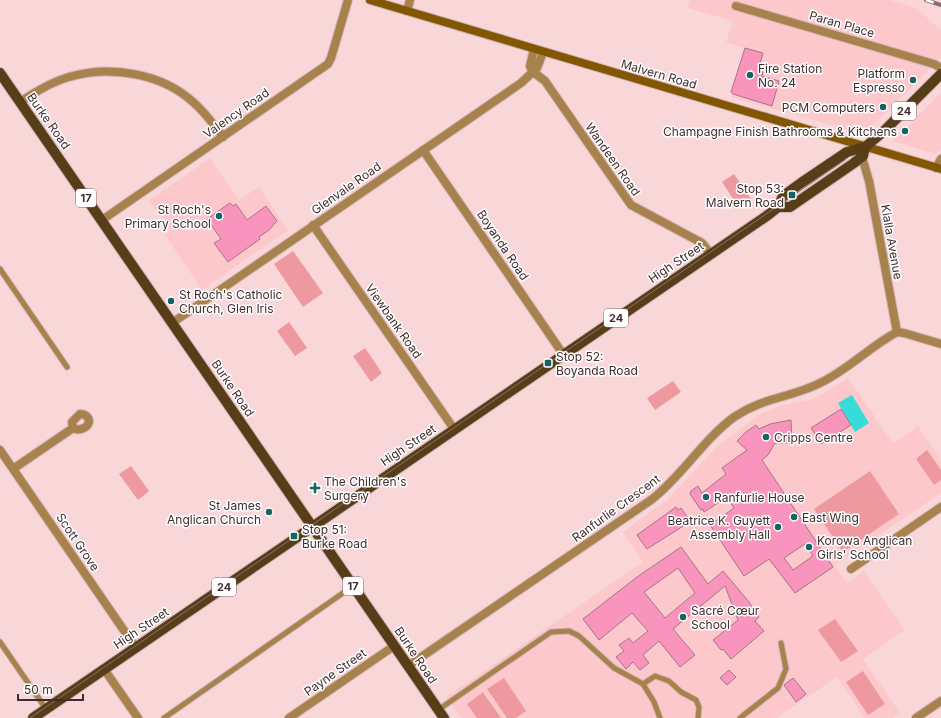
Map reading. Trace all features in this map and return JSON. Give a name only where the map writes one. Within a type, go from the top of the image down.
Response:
[{"type":"main road","name":"Malvern Road","points":[[370,0],[939,168]]},
{"type":"main road","name":"Burke Road","points":[[0,73],[441,714]]},
{"type":"main road","name":"High Street","points":[[778,207],[783,196],[801,183],[847,152],[865,147],[941,74]]},
{"type":"main road","name":"High Street","points":[[33,718],[778,207],[790,206],[862,157],[865,147]]},
{"type":"street","name":"Valency Road","points":[[102,220],[328,64],[348,0]]},
{"type":"street","points":[[407,11],[410,0]]},
{"type":"street","name":"Paran Place","points":[[736,6],[934,64],[941,68]]},
{"type":"street","points":[[532,71],[530,66],[534,49]]},
{"type":"street","name":"Glenvale Road","points":[[172,323],[521,83],[532,71],[537,68],[543,52]]},
{"type":"street","points":[[20,102],[42,88],[68,77],[94,71],[129,73],[163,83],[185,96],[211,120],[223,137]]},
{"type":"street","name":"Wandeen Road","points":[[532,71],[545,81],[631,205],[702,243],[711,254]]},
{"type":"street","name":"Boyanda Road","points":[[423,150],[563,354]]},
{"type":"street","name":"Kialla Avenue","points":[[862,157],[869,181],[897,332]]},
{"type":"street","points":[[939,168],[941,159]]},
{"type":"street","name":"Viewbank Road","points":[[313,225],[454,429]]},
{"type":"street","points":[[897,332],[941,344]]},
{"type":"street","name":"Ranfurlie Crescent","points":[[408,666],[651,500],[676,478],[710,437],[734,417],[759,403],[819,384],[897,332]]},
{"type":"street","points":[[13,469],[72,428]]},
{"type":"street","name":"Scott Grove","points":[[0,450],[136,648]]},
{"type":"street","points":[[851,569],[941,507]]},
{"type":"street","name":"Payne Street","points":[[289,718],[394,646]]},
{"type":"street","points":[[104,670],[138,718]]},
{"type":"street","points":[[916,718],[941,701]]},
{"type":"lane","points":[[0,269],[67,367]]},
{"type":"lane","points":[[164,718],[354,586]]},
{"type":"lane","points":[[441,714],[555,631],[569,631],[579,636],[614,668],[643,684],[654,702],[660,718]]},
{"type":"lane","points":[[0,642],[46,709]]},
{"type":"lane","points":[[740,718],[778,688],[786,668],[781,644]]},
{"type":"lane","points":[[643,684],[655,676],[669,680],[681,692],[696,700],[699,707],[698,718]]},
{"type":"shaded area","points":[[690,0],[889,0],[917,8],[941,31],[941,58],[864,134],[731,97],[744,48],[726,42],[733,21],[687,8]]},
{"type":"shaded area","points":[[941,93],[941,149],[936,154],[895,142],[894,140]]},
{"type":"shaded area","name":"St Roch's Primary School","points":[[210,158],[239,200],[259,187],[288,230],[202,290],[165,235],[170,231],[149,200]]},
{"type":"shaded area","points":[[734,174],[751,199],[739,208],[722,182]]},
{"type":"shaded area","points":[[293,251],[323,293],[303,307],[274,264]]},
{"type":"shaded area","points":[[289,322],[307,348],[295,356],[277,331]]},
{"type":"shaded area","points":[[365,348],[382,373],[371,382],[353,356]]},
{"type":"shaded area","points":[[848,378],[893,443],[918,426],[941,460],[941,493],[835,565],[847,583],[864,571],[905,630],[863,659],[900,713],[893,718],[865,718],[837,677],[776,718],[461,718],[446,697],[643,562],[623,532],[668,499],[718,445],[762,413],[780,406],[812,399]]},
{"type":"shaded area","points":[[673,381],[681,392],[655,410],[647,398]]},
{"type":"shaded area","points":[[927,450],[941,470],[941,480],[934,485],[916,459]]},
{"type":"shaded area","points":[[131,466],[149,491],[138,500],[119,474]]},
{"type":"shaded area","points":[[870,471],[899,514],[843,552],[814,509]]},
{"type":"shaded area","points":[[835,619],[858,651],[841,662],[818,630]]},
{"type":"shaded area","points":[[863,671],[885,704],[868,715],[846,682]]},
{"type":"shaded area","points":[[504,678],[526,711],[516,718],[507,718],[487,689]]},
{"type":"shaded area","points":[[483,692],[501,718],[477,718],[467,704]]},
{"type":"water","points":[[852,395],[869,423],[855,432],[838,403]]},
{"type":"building","name":"Fire Station No. 24","points":[[745,48],[763,53],[758,71],[763,72],[762,76],[779,81],[772,106],[733,94],[731,92]]},
{"type":"building","points":[[230,203],[233,206],[236,204],[247,220],[266,206],[277,221],[269,230],[259,237],[260,239],[228,262],[214,243],[221,239],[207,219]]},
{"type":"building","points":[[841,409],[851,425],[821,444],[811,428]]},
{"type":"building","points":[[791,420],[792,443],[775,443],[768,455],[762,460],[833,567],[795,593],[769,559],[744,576],[710,525],[734,508],[727,497],[704,512],[690,494],[691,491],[698,486],[702,493],[726,474],[722,468],[747,450],[737,441],[746,432],[756,425],[759,429],[770,424]],"holes":[[[805,544],[813,556],[793,570],[784,558]]]},
{"type":"building","points":[[676,507],[678,510],[681,508],[688,518],[686,520],[688,523],[647,549],[637,535]]},
{"type":"building","points":[[681,547],[708,584],[723,571],[749,602],[759,617],[755,621],[764,631],[731,659],[723,649],[721,650],[713,640],[738,620],[725,586],[673,629],[695,655],[680,667],[659,641],[643,655],[649,663],[640,670],[633,662],[626,669],[616,657],[624,651],[619,645],[629,638],[633,643],[648,631],[632,613],[599,640],[583,619],[637,577]],"holes":[[[678,568],[695,593],[665,618],[644,592]]]},
{"type":"building","points":[[729,670],[736,677],[727,685],[720,678]]},
{"type":"building","points":[[793,678],[806,694],[796,702],[784,685]]},
{"type":"tram line","points":[[30,718],[845,160]]},
{"type":"railway","points":[[926,0],[941,5]]},
{"type":"place","name":"Fire Station No. 24","points":[[750,75]]},
{"type":"place","name":"Platform Espresso","points":[[913,80]]},
{"type":"place","name":"PCM Computers","points":[[883,107]]},
{"type":"place","name":"Champagne Finish Bathrooms & Kitchens","points":[[905,131]]},
{"type":"place","name":"Stop 53: Malvern Road","points":[[792,195]]},
{"type":"place","name":"St Roch's Primary School","points":[[219,216]]},
{"type":"place","name":"St Roch's Catholic Church, Glen Iris","points":[[171,301]]},
{"type":"place","name":"Stop 52: Boyanda Road","points":[[548,363]]},
{"type":"place","name":"Cripps Centre","points":[[766,437]]},
{"type":"place","name":"The Children's Surgery","points":[[315,488]]},
{"type":"place","name":"Ranfurlie House","points":[[706,497]]},
{"type":"place","name":"St James Anglican Church","points":[[269,512]]},
{"type":"place","name":"East Wing","points":[[794,517]]},
{"type":"place","name":"Beatrice K. Guyett Assembly Hall","points":[[778,527]]},
{"type":"place","name":"Stop 51: Burke Road","points":[[294,536]]},
{"type":"place","name":"Korowa Anglican Girls' School","points":[[809,547]]},
{"type":"place","name":"Sacré Cœur School","points":[[683,617]]}]
